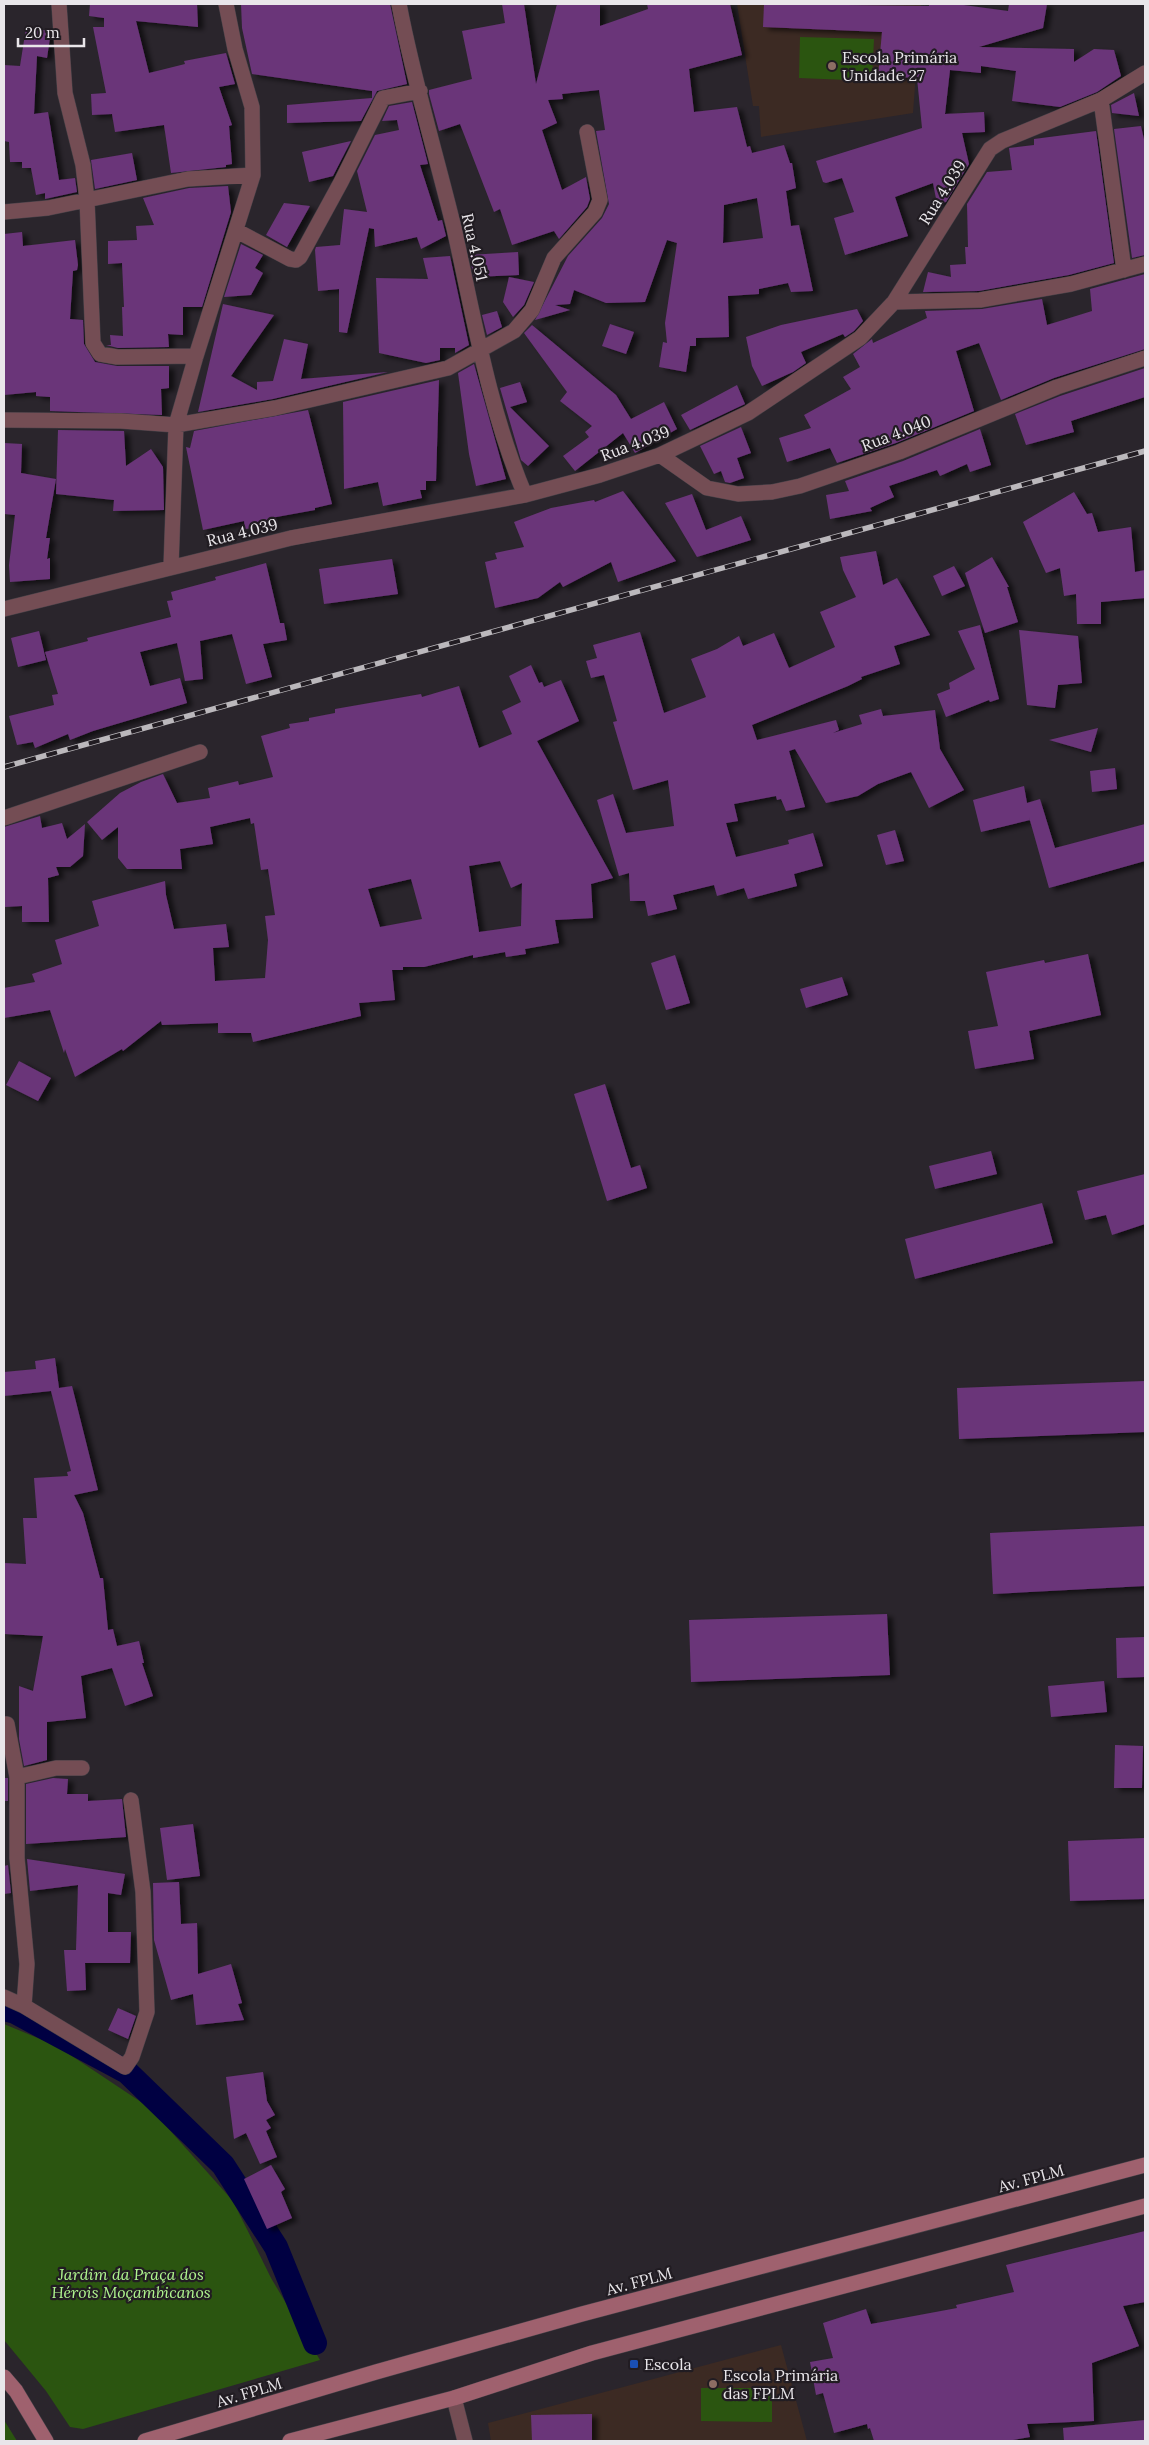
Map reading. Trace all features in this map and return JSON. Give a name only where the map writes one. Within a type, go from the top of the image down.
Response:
[{"type":"main road","name":"Av. FPLM","points":[[145,2441],[376,2372],[582,2314],[1145,2165]]},
{"type":"main road","points":[[290,2441],[454,2398],[592,2353],[1145,2206]]},
{"type":"main road","points":[[4,2377],[16,2391],[46,2441]]},
{"type":"street","points":[[60,4],[65,93],[83,166],[87,200],[93,343],[100,354],[117,357],[196,356]]},
{"type":"street","points":[[171,567],[176,425],[253,175],[252,107],[235,49],[226,4]]},
{"type":"street","name":"Rua 4.051","points":[[399,4],[480,348],[499,422],[525,495]]},
{"type":"street","name":"Rua 4.039","points":[[4,609],[291,538],[525,495],[600,476],[660,454],[748,413],[860,338],[894,302],[990,149],[1002,141],[1101,100],[1145,74]]},
{"type":"street","points":[[237,231],[290,259],[296,260],[300,257],[341,182],[383,98],[420,91]]},
{"type":"street","points":[[1101,100],[1124,270]]},
{"type":"street","points":[[4,420],[121,421],[176,425],[275,408],[448,368],[480,348],[514,331],[532,310],[554,258],[595,212],[600,200],[587,132]]},
{"type":"street","points":[[4,212],[48,208],[188,179],[253,175]]},
{"type":"street","points":[[894,302],[980,300],[1071,284],[1145,264]]},
{"type":"street","name":"Rua 4.040","points":[[660,454],[707,488],[738,494],[772,492],[800,486],[899,452],[1057,387],[1145,358]]},
{"type":"street","points":[[4,818],[200,752]]},
{"type":"street","points":[[4,1724],[7,1724],[17,1777],[17,1858],[27,1964],[24,2006]]},
{"type":"street","points":[[17,1777],[56,1768],[82,1768]]},
{"type":"street","points":[[4,1997],[24,2006],[125,2067],[132,2057],[147,2012],[143,1892],[131,1800]]},
{"type":"street","points":[[454,2398],[465,2441]]},
{"type":"shaded area","name":"Escola Primária Unidade 27","points":[[737,4],[921,5],[913,113],[761,137],[759,106],[753,106]]},
{"type":"shaded area","name":"Escola Primária das FPLM","points":[[781,2345],[807,2441],[491,2441],[488,2423]]},
{"type":"green space","points":[[800,37],[874,39],[872,81],[799,78]]},
{"type":"green space","name":"Jardim da Praça dos Hérois Moçambicanos","points":[[4,2024],[57,2046],[150,2108],[233,2201],[271,2278],[320,2360],[83,2429],[70,2427],[46,2391],[4,2340]]},
{"type":"green space","points":[[701,2388],[772,2388],[772,2422],[701,2421]]},
{"type":"green space","points":[[4,2420],[17,2441],[4,2441]]},
{"type":"building","points":[[90,4],[197,4],[198,27],[136,21],[149,73],[185,64],[184,61],[226,53],[235,84],[219,87],[232,125],[229,126],[232,164],[226,165],[226,167],[171,173],[164,125],[115,132],[112,114],[92,115],[91,94],[106,93],[93,27],[104,27],[104,18],[89,16]]},
{"type":"building","points":[[241,4],[390,4],[407,84],[377,91],[361,121],[287,123],[287,105],[372,98],[372,91],[252,74],[242,28]]},
{"type":"building","points":[[502,4],[524,4],[536,84],[557,4],[600,4],[600,26],[648,9],[647,4],[730,4],[742,55],[689,69],[694,112],[737,107],[747,147],[750,146],[752,153],[784,145],[790,163],[792,163],[796,188],[786,191],[791,226],[799,225],[813,291],[791,292],[788,283],[759,289],[759,294],[728,296],[729,337],[696,338],[696,346],[690,346],[686,372],[659,367],[663,342],[667,343],[665,323],[677,243],[667,240],[645,302],[606,303],[574,290],[570,304],[555,305],[570,310],[535,320],[568,256],[602,218],[609,204],[596,131],[605,130],[599,90],[562,94],[563,99],[548,100],[557,123],[542,130],[562,190],[586,177],[590,199],[587,207],[559,239],[554,231],[512,245],[500,209],[494,212],[460,124],[439,131],[429,94],[429,90],[472,79],[462,31],[505,23]],"holes":[[[757,198],[763,238],[723,243],[724,205]]]},
{"type":"building","points":[[764,4],[929,6],[929,4],[956,4],[1008,11],[1009,4],[1047,4],[1043,28],[979,47],[1074,49],[1074,62],[1094,49],[1114,50],[1121,76],[1097,92],[1060,107],[1012,101],[1016,71],[981,66],[981,73],[950,70],[945,114],[984,112],[985,132],[962,133],[969,164],[946,202],[937,204],[933,183],[895,197],[908,236],[845,255],[834,218],[854,212],[842,178],[826,183],[823,182],[816,161],[922,128],[917,78],[878,76],[882,32],[763,27]]},
{"type":"building","points":[[26,28],[51,31],[47,58],[37,56],[34,114],[48,112],[59,180],[75,178],[77,192],[45,199],[45,193],[36,195],[31,168],[22,168],[22,162],[10,162],[9,142],[4,141],[4,65],[20,66]]},
{"type":"building","points":[[1134,93],[1139,116],[1112,113],[1111,105]]},
{"type":"building","points":[[412,102],[428,164],[420,165],[438,221],[442,220],[446,236],[421,249],[417,237],[375,247],[374,229],[369,228],[347,333],[339,332],[339,289],[318,291],[315,250],[316,247],[340,245],[344,209],[367,212],[357,171],[375,135],[399,130],[397,120],[382,121],[389,106]]},
{"type":"building","points":[[1141,126],[1145,144],[1145,255],[1132,258],[1114,129]]},
{"type":"building","points":[[1096,131],[1114,263],[1069,275],[979,291],[923,292],[928,272],[951,277],[950,265],[966,264],[965,247],[968,247],[967,204],[987,172],[1012,170],[1009,148],[1034,145],[1034,139]]},
{"type":"building","points":[[351,141],[333,176],[309,182],[302,152]]},
{"type":"building","points":[[132,153],[137,180],[95,189],[91,160]]},
{"type":"building","points":[[228,186],[231,212],[202,307],[183,307],[183,335],[168,334],[169,347],[118,348],[106,345],[111,345],[110,335],[123,336],[122,307],[124,307],[122,263],[108,264],[108,241],[137,240],[136,226],[154,225],[143,198],[189,188]]},
{"type":"building","points":[[284,203],[310,206],[287,247],[266,235]]},
{"type":"building","points":[[22,232],[23,246],[75,240],[78,265],[77,270],[73,271],[70,319],[83,320],[84,344],[95,362],[117,366],[169,366],[169,388],[161,389],[162,415],[50,411],[50,397],[36,396],[36,392],[4,395],[4,234]]},
{"type":"building","points":[[241,244],[263,255],[255,268],[263,273],[251,295],[224,297]]},
{"type":"building","points":[[518,252],[519,275],[474,277],[469,255]]},
{"type":"building","points":[[450,256],[469,345],[455,353],[455,348],[440,348],[440,360],[426,363],[379,353],[376,278],[428,279],[423,258]]},
{"type":"building","points":[[1145,274],[1145,349],[1054,378],[1001,400],[979,343],[956,351],[974,411],[896,443],[837,463],[830,448],[787,462],[779,438],[811,428],[804,415],[851,389],[843,377],[860,367],[853,354],[872,339],[873,343],[927,318],[925,311],[982,309],[1042,299],[1047,325],[1092,311],[1090,289]]},
{"type":"building","points":[[509,277],[534,282],[524,305],[513,317],[503,302]]},
{"type":"building","points":[[223,304],[274,315],[231,376],[257,390],[257,382],[273,381],[284,339],[308,344],[301,379],[388,372],[273,399],[198,412]]},
{"type":"building","points":[[857,309],[863,321],[854,331],[845,337],[843,334],[801,352],[806,363],[793,372],[762,386],[752,366],[746,337],[781,325]]},
{"type":"building","points":[[497,311],[502,327],[487,335],[482,315]]},
{"type":"building","points":[[610,324],[634,332],[626,354],[602,346]]},
{"type":"building","points":[[532,325],[616,395],[631,419],[664,402],[677,429],[635,453],[623,433],[575,471],[563,456],[589,437],[585,432],[592,426],[560,401],[567,392],[524,333]]},
{"type":"building","points":[[474,364],[506,479],[476,486],[469,454],[458,373]]},
{"type":"building","points":[[1145,368],[1145,397],[1071,421],[1074,432],[1026,445],[1015,414],[1060,396]]},
{"type":"building","points":[[439,380],[436,481],[426,481],[426,490],[420,490],[422,498],[383,506],[378,482],[344,489],[343,402]]},
{"type":"building","points":[[520,382],[527,402],[510,407],[549,446],[528,466],[521,460],[500,388]]},
{"type":"building","points":[[737,385],[745,404],[690,430],[681,415]]},
{"type":"building","points":[[308,410],[332,504],[315,508],[315,510],[271,518],[274,526],[245,529],[244,521],[203,530],[186,447],[190,448],[194,431]]},
{"type":"building","points":[[741,427],[751,453],[737,458],[744,478],[730,483],[725,482],[721,471],[714,474],[700,446]]},
{"type":"building","points":[[980,429],[991,465],[970,472],[967,464],[940,476],[937,470],[889,486],[894,497],[870,508],[872,511],[830,519],[826,495],[849,491],[845,481],[903,461]]},
{"type":"building","points":[[58,430],[124,431],[126,466],[151,449],[163,467],[164,510],[113,511],[114,500],[56,494]]},
{"type":"building","points":[[4,443],[22,444],[21,473],[56,479],[46,538],[50,538],[47,559],[50,558],[50,579],[10,582],[9,565],[15,515],[4,514]]},
{"type":"building","points":[[623,491],[676,561],[618,582],[611,562],[563,587],[560,582],[538,598],[495,608],[485,562],[497,559],[495,553],[524,547],[514,522],[551,508],[594,500],[595,502]]},
{"type":"building","points":[[1074,492],[1087,514],[1092,513],[1098,532],[1131,527],[1135,572],[1145,570],[1145,598],[1101,602],[1101,624],[1077,624],[1076,594],[1064,596],[1060,568],[1046,573],[1023,522]]},
{"type":"building","points":[[692,494],[706,530],[741,516],[751,540],[697,557],[665,503]]},
{"type":"building","points":[[876,551],[883,585],[897,578],[930,635],[894,646],[900,664],[861,677],[862,679],[848,686],[752,725],[757,740],[836,720],[839,730],[833,733],[862,724],[859,715],[881,709],[883,716],[935,710],[940,749],[964,790],[929,808],[911,772],[878,784],[858,796],[826,803],[795,749],[789,751],[805,807],[786,811],[781,799],[777,800],[776,796],[734,804],[738,821],[726,823],[736,857],[789,844],[788,840],[813,833],[823,866],[794,874],[797,886],[748,899],[744,888],[717,896],[714,885],[673,895],[677,909],[648,916],[645,901],[630,901],[629,873],[619,876],[597,800],[613,794],[626,833],[674,826],[668,780],[633,790],[613,722],[617,721],[604,675],[591,678],[586,661],[597,658],[593,645],[640,632],[664,713],[706,697],[691,659],[717,649],[739,636],[743,646],[774,633],[789,668],[835,647],[820,612],[856,597],[843,570],[840,557]]},
{"type":"building","points":[[992,557],[1009,587],[1007,587],[1018,622],[985,633],[965,573]]},
{"type":"building","points":[[392,559],[398,594],[324,604],[319,569]]},
{"type":"building","points":[[266,563],[280,623],[284,623],[287,640],[263,644],[272,677],[246,684],[232,634],[200,641],[203,679],[185,681],[177,643],[140,652],[150,686],[180,678],[187,703],[93,731],[70,740],[68,734],[35,748],[33,742],[17,745],[9,716],[54,705],[52,695],[58,694],[45,652],[88,641],[87,638],[171,617],[167,601],[173,600],[171,592],[216,580],[215,577]]},
{"type":"building","points":[[954,566],[965,586],[942,596],[933,576]]},
{"type":"building","points":[[980,625],[999,699],[990,702],[989,700],[946,717],[937,694],[950,689],[949,683],[975,669],[958,631]]},
{"type":"building","points":[[1019,630],[1078,636],[1082,683],[1058,685],[1055,708],[1027,705]]},
{"type":"building","points":[[39,631],[46,660],[18,667],[11,638]]},
{"type":"building","points":[[531,665],[539,683],[542,682],[544,687],[561,680],[579,721],[537,741],[613,878],[591,884],[593,918],[555,920],[559,943],[525,949],[526,954],[506,957],[505,952],[473,958],[473,955],[424,967],[403,967],[403,970],[392,970],[395,1000],[359,1003],[361,1016],[253,1042],[251,1033],[218,1033],[218,1023],[162,1025],[161,1021],[123,1051],[122,1049],[75,1077],[65,1049],[64,1053],[50,1010],[4,1018],[4,988],[35,982],[32,974],[62,964],[55,940],[99,926],[92,901],[165,881],[166,895],[174,929],[226,924],[229,947],[213,948],[215,981],[265,978],[268,940],[265,916],[275,915],[268,869],[261,870],[254,823],[251,824],[250,818],[210,827],[213,844],[180,849],[182,869],[127,869],[118,858],[118,827],[102,840],[87,822],[120,793],[141,782],[163,774],[177,803],[210,798],[208,788],[238,781],[239,785],[273,777],[261,736],[290,728],[289,724],[309,721],[309,718],[335,713],[335,709],[421,694],[422,697],[459,686],[479,748],[512,734],[502,711],[521,702],[509,676]],"holes":[[[500,861],[511,888],[522,883],[521,926],[479,932],[469,866]],[[411,879],[422,919],[380,927],[368,889]]]},
{"type":"building","points":[[1098,728],[1091,752],[1049,740]]},
{"type":"building","points":[[1115,768],[1117,789],[1092,792],[1090,771]]},
{"type":"building","points":[[1024,786],[1027,803],[1040,799],[1055,848],[1145,824],[1145,861],[1049,888],[1030,820],[981,832],[973,800]]},
{"type":"building","points":[[40,816],[42,828],[62,823],[67,839],[85,824],[83,856],[70,867],[56,867],[59,875],[48,878],[49,922],[22,922],[22,906],[5,907],[4,827]]},
{"type":"building","points":[[895,830],[904,861],[886,865],[877,835]]},
{"type":"building","points":[[1088,954],[1101,1015],[1029,1031],[1034,1059],[975,1069],[968,1031],[998,1026],[986,972],[1044,960],[1045,963]]},
{"type":"building","points":[[675,955],[690,1003],[666,1010],[651,963]]},
{"type":"building","points":[[842,977],[848,995],[806,1008],[800,989]]},
{"type":"building","points":[[19,1061],[51,1078],[38,1101],[6,1085]]},
{"type":"building","points":[[605,1084],[631,1168],[640,1165],[647,1188],[607,1201],[574,1094]]},
{"type":"building","points":[[991,1151],[997,1174],[935,1189],[929,1166]]},
{"type":"building","points":[[1145,1174],[1145,1224],[1112,1235],[1106,1215],[1085,1220],[1077,1191]]},
{"type":"building","points":[[1042,1203],[1053,1243],[915,1279],[905,1239]]},
{"type":"building","points":[[55,1358],[59,1388],[72,1386],[98,1490],[74,1495],[83,1513],[100,1578],[103,1578],[108,1630],[113,1629],[117,1646],[139,1641],[144,1663],[142,1663],[153,1696],[125,1706],[112,1668],[81,1676],[86,1718],[47,1722],[47,1760],[24,1766],[19,1739],[19,1686],[33,1691],[43,1636],[4,1634],[4,1563],[26,1564],[23,1518],[37,1518],[34,1478],[68,1476],[67,1472],[71,1471],[51,1391],[4,1396],[4,1372],[36,1369],[35,1361]]},
{"type":"building","points":[[1145,1381],[1145,1432],[959,1439],[957,1388]]},
{"type":"building","points":[[1145,1526],[1145,1586],[993,1594],[990,1533]]},
{"type":"building","points":[[887,1614],[890,1675],[691,1682],[689,1620]]},
{"type":"building","points":[[1145,1637],[1145,1677],[1117,1678],[1116,1638]]},
{"type":"building","points":[[1104,1681],[1107,1712],[1051,1717],[1048,1686]]},
{"type":"building","points":[[1115,1745],[1143,1746],[1142,1788],[1114,1788]]},
{"type":"building","points":[[4,1778],[8,1778],[8,1801],[4,1801]]},
{"type":"building","points":[[53,1778],[68,1779],[67,1794],[88,1794],[88,1801],[122,1799],[126,1837],[26,1844],[26,1784]]},
{"type":"building","points":[[193,1824],[200,1876],[167,1880],[160,1828]]},
{"type":"building","points":[[1145,1838],[1145,1899],[1070,1901],[1068,1841]]},
{"type":"building","points":[[27,1859],[125,1874],[121,1895],[108,1893],[108,1932],[131,1932],[130,1963],[85,1963],[86,1990],[67,1991],[64,1950],[76,1950],[78,1885],[30,1891]]},
{"type":"building","points":[[8,1865],[11,1893],[4,1894],[4,1866]]},
{"type":"building","points":[[179,1882],[181,1924],[197,1923],[198,1974],[231,1964],[242,2003],[238,2004],[244,2020],[196,2025],[193,1994],[171,2000],[154,1940],[153,1883]]},
{"type":"building","points":[[118,2008],[136,2016],[128,2039],[108,2030]]},
{"type":"building","points":[[263,2072],[267,2101],[275,2115],[266,2120],[271,2128],[266,2131],[277,2157],[260,2164],[246,2133],[234,2139],[226,2077]]},
{"type":"building","points":[[271,2165],[285,2189],[281,2192],[292,2218],[267,2229],[244,2179]]},
{"type":"building","points":[[1145,2231],[1145,2302],[1123,2306],[1139,2346],[1092,2363],[1094,2421],[1027,2424],[1030,2437],[1007,2441],[874,2441],[867,2424],[834,2433],[823,2393],[816,2395],[810,2362],[833,2358],[823,2323],[866,2309],[871,2324],[957,2308],[956,2305],[1014,2292],[1006,2265]]},
{"type":"building","points":[[592,2414],[592,2441],[532,2441],[531,2415]]},
{"type":"building","points":[[1145,2420],[1145,2441],[1064,2441],[1063,2428]]},
{"type":"waterway","points":[[4,2009],[15,2012],[127,2072],[223,2165],[276,2247],[315,2343]]},
{"type":"railway","points":[[4,767],[1145,451]]},
{"type":"place","name":"Escola Primária Unidade 27","points":[[832,66]]},
{"type":"place","name":"Escola","points":[[634,2364]]},
{"type":"place","name":"Escola Primária das FPLM","points":[[713,2384]]}]
